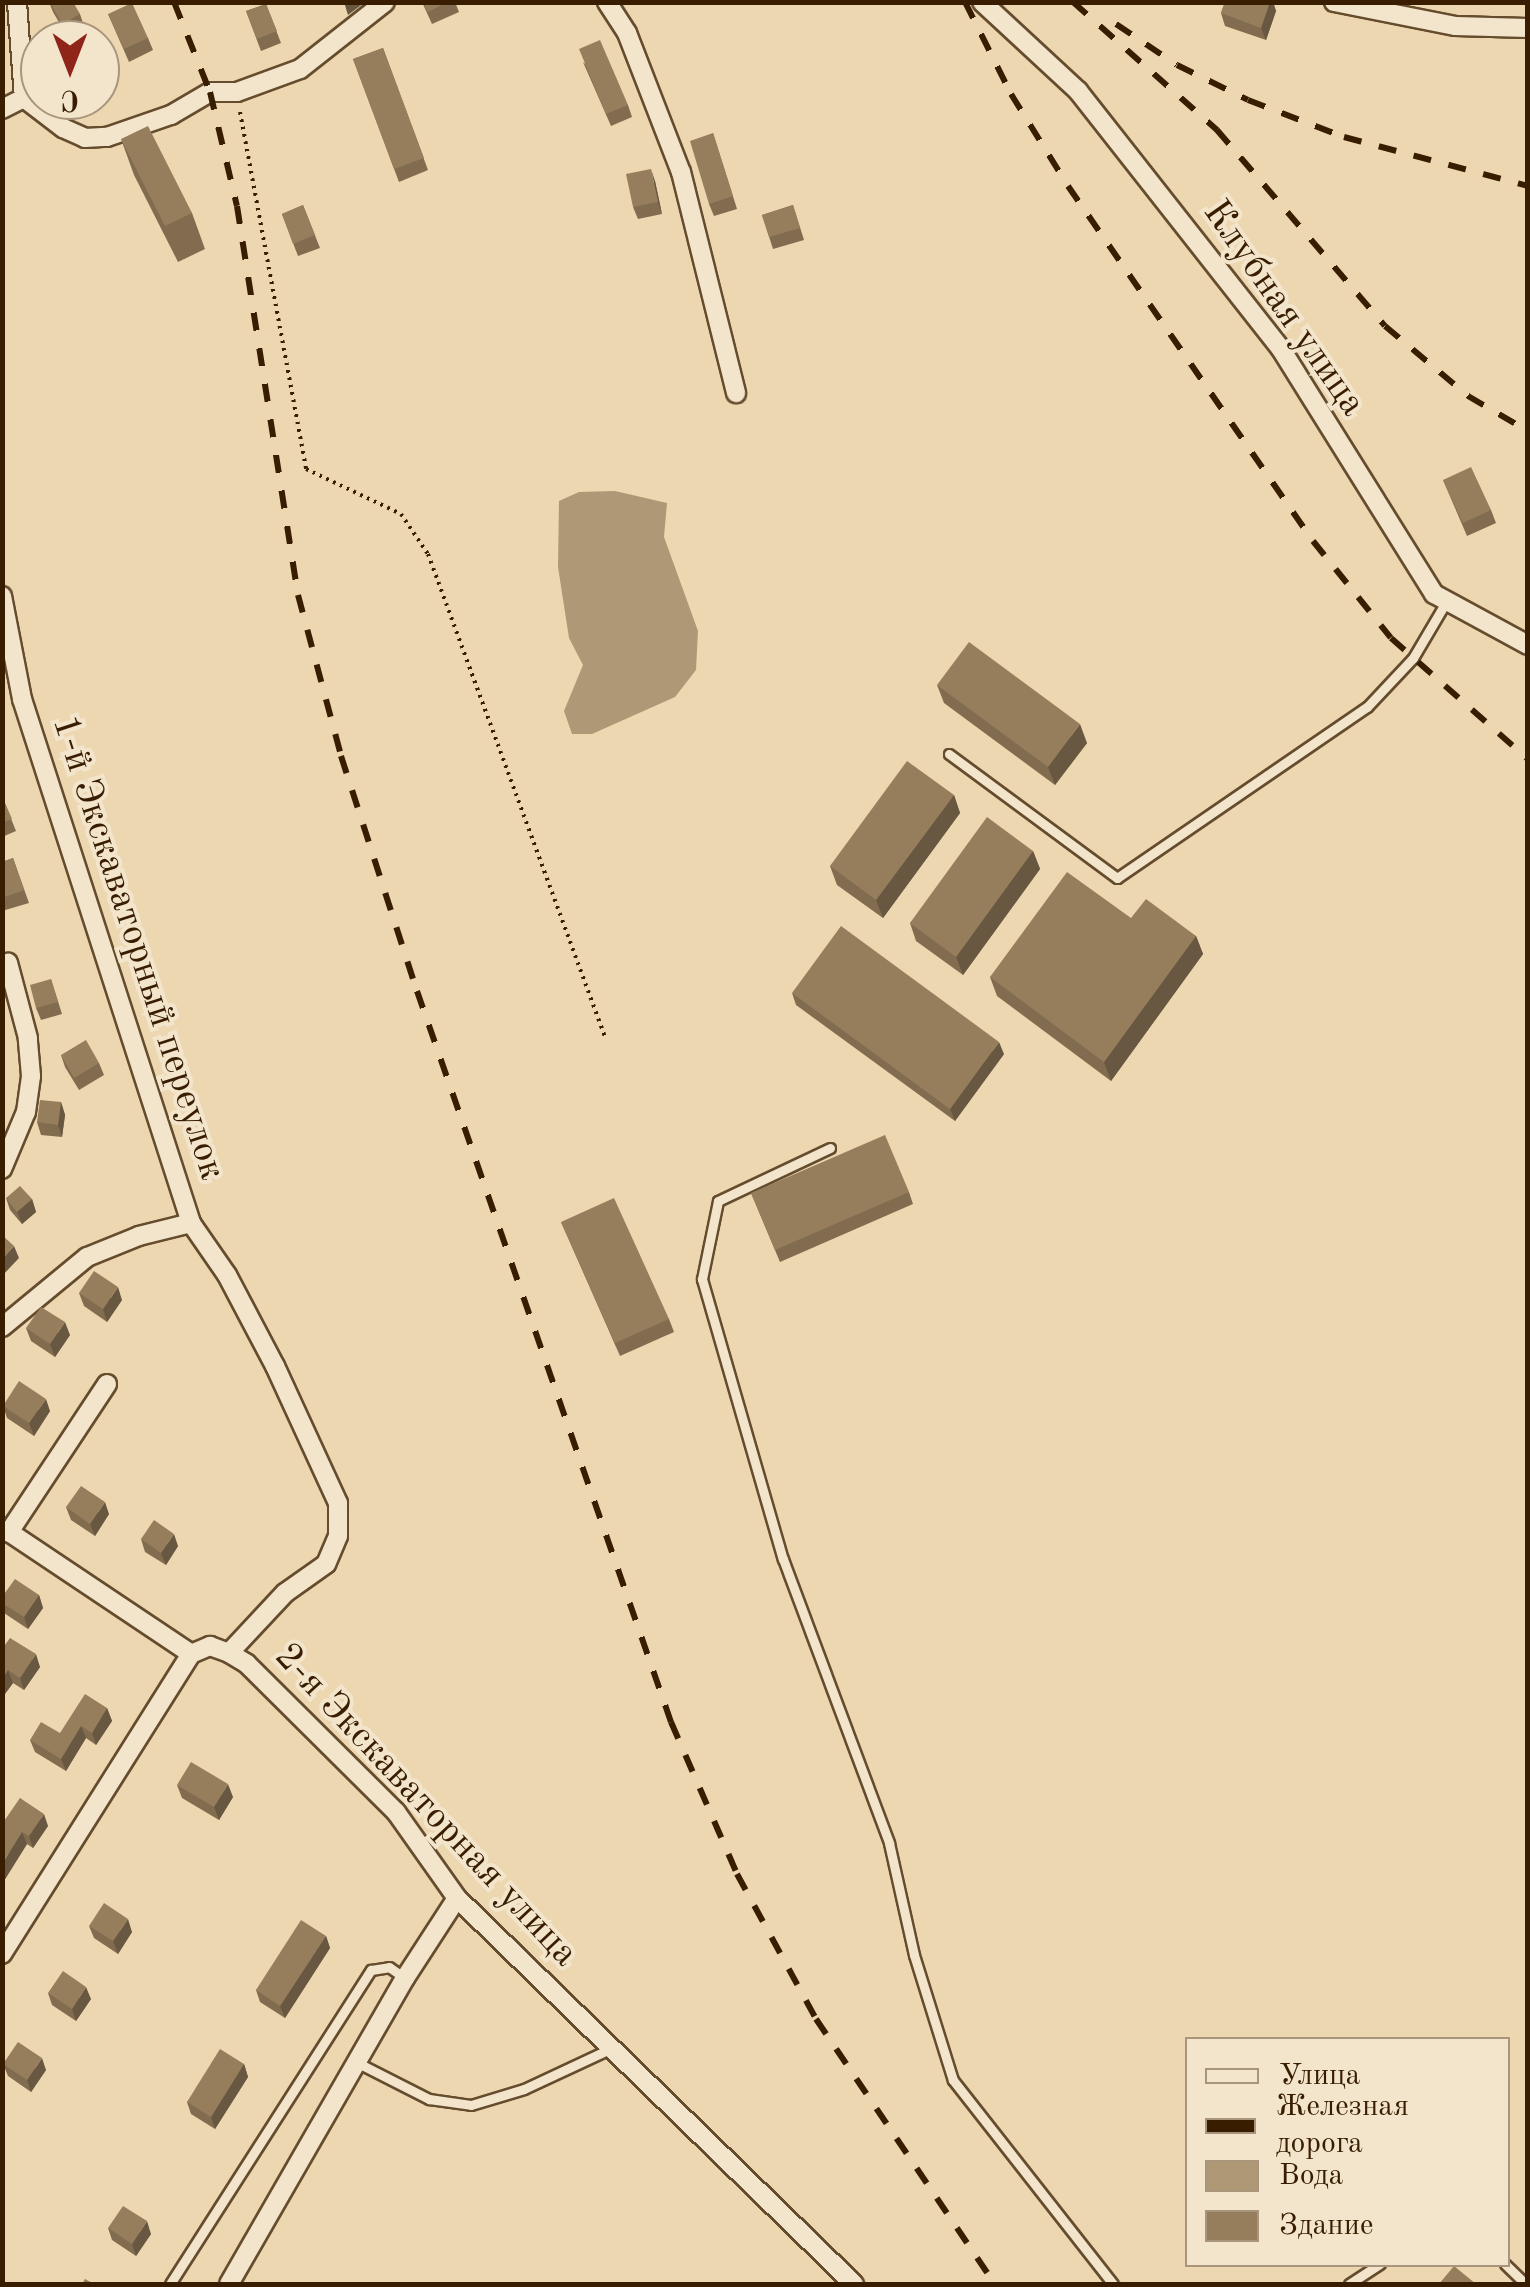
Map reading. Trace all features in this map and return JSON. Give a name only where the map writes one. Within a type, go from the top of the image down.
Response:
[{"type":"street","points":[[17,2],[20,43]]},
{"type":"street","points":[[53,120],[85,138],[107,137],[171,115],[210,92],[237,92],[300,69],[385,2]]},
{"type":"street","points":[[607,2],[627,34],[680,172],[736,394]]},
{"type":"street","name":"Клубная улица","points":[[982,2],[1078,91],[1258,318],[1434,594],[1528,645]]},
{"type":"street","points":[[1334,2],[1455,26],[1528,28]]},
{"type":"street","name":"1-й Экскаваторный переулок","points":[[2,596],[22,699],[192,1222],[87,1257],[2,1327]]},
{"type":"street","points":[[2,1169],[26,1112],[32,1076],[28,1038],[8,963]]},
{"type":"street","points":[[192,1222],[227,1275],[276,1366],[338,1502],[338,1536],[326,1564],[284,1593],[229,1652]]},
{"type":"street","points":[[2,1954],[191,1654],[6,1538],[106,1384]]},
{"type":"street","name":"2-я Экскаваторная улица","points":[[191,1654],[210,1646],[247,1664],[396,1812],[457,1898],[854,2284]]},
{"type":"street","points":[[228,2284],[405,1978],[457,1898]]},
{"type":"lane","points":[[949,754],[1117,878],[1367,707],[1413,658],[1446,602]]},
{"type":"lane","points":[[830,1148],[718,1202],[702,1279],[782,1558],[889,1843],[914,1955],[954,2080],[1114,2284]]},
{"type":"lane","points":[[170,2284],[371,1970],[389,1967],[405,1978]]},
{"type":"lane","points":[[358,2062],[429,2099],[470,2105],[524,2090],[614,2048]]},
{"type":"lane","points":[[1349,2284],[1375,2267]]},
{"type":"path","points":[[237,92],[306,469],[400,514],[428,554],[605,1037]]},
{"type":"water","points":[[615,491],[667,503],[664,537],[698,631],[696,670],[675,697],[592,734],[572,734],[564,711],[583,665],[569,638],[558,567],[559,501],[579,492]]},
{"type":"building","points":[[50,2],[73,2],[80,14],[60,20]]},
{"type":"building","points":[[423,2],[448,2],[428,12]]},
{"type":"building","points":[[1225,2],[1270,2],[1261,28],[1221,13]]},
{"type":"building","points":[[132,3],[148,38],[124,49],[120,20],[111,20],[108,14]]},
{"type":"building","points":[[266,4],[277,31],[257,39],[246,11]]},
{"type":"building","points":[[600,40],[628,105],[606,114],[579,49]]},
{"type":"building","points":[[383,48],[424,158],[394,169],[353,59]]},
{"type":"building","points":[[148,126],[192,213],[165,226],[121,139]]},
{"type":"building","points":[[713,133],[733,196],[709,204],[690,141]]},
{"type":"building","points":[[651,169],[658,202],[633,207],[626,174]]},
{"type":"building","points":[[303,205],[315,235],[293,244],[282,214]]},
{"type":"building","points":[[793,205],[800,228],[769,237],[762,215]]},
{"type":"building","points":[[1471,467],[1491,510],[1463,523],[1443,480]]},
{"type":"building","points":[[969,642],[1080,724],[1048,767],[937,685]]},
{"type":"building","points":[[907,761],[954,795],[876,900],[830,866]]},
{"type":"building","points":[[2,796],[12,819],[2,823]]},
{"type":"building","points":[[987,817],[1033,851],[956,957],[910,923]]},
{"type":"building","points":[[13,858],[24,890],[2,898],[2,862]]},
{"type":"building","points":[[1067,872],[1131,918],[1146,899],[1196,936],[1104,1062],[990,977]]},
{"type":"building","points":[[841,926],[999,1042],[950,1109],[792,993]]},
{"type":"building","points":[[51,979],[58,1002],[36,1008],[30,985]]},
{"type":"building","points":[[86,1040],[99,1063],[74,1078],[61,1055]]},
{"type":"building","points":[[40,1100],[61,1102],[58,1125],[37,1122]]},
{"type":"building","points":[[885,1135],[909,1192],[775,1250],[751,1193]]},
{"type":"building","points":[[20,1186],[32,1199],[17,1212],[6,1198]]},
{"type":"building","points":[[614,1198],[669,1319],[615,1343],[561,1222]]},
{"type":"building","points":[[2,1235],[14,1246],[2,1259]]},
{"type":"building","points":[[94,1271],[118,1287],[103,1309],[79,1293]]},
{"type":"building","points":[[41,1307],[65,1322],[50,1344],[26,1328]]},
{"type":"building","points":[[19,1381],[46,1399],[29,1423],[3,1406]]},
{"type":"building","points":[[81,1486],[105,1502],[90,1524],[66,1507]]},
{"type":"building","points":[[154,1520],[174,1534],[161,1553],[141,1539]]},
{"type":"building","points":[[15,1579],[39,1595],[24,1617],[2,1603]]},
{"type":"building","points":[[10,1638],[36,1654],[20,1678],[8,1670],[2,1679],[2,1649]]},
{"type":"building","points":[[85,1694],[107,1708],[92,1733],[81,1726],[61,1759],[30,1740],[41,1722],[60,1733]]},
{"type":"building","points":[[191,1762],[228,1784],[214,1807],[177,1785]]},
{"type":"building","points":[[20,1798],[44,1814],[29,1836],[22,1832],[2,1864],[2,1824]]},
{"type":"building","points":[[104,1903],[128,1919],[113,1941],[89,1926]]},
{"type":"building","points":[[301,1920],[326,1936],[280,2006],[256,1990]]},
{"type":"building","points":[[63,1971],[86,1987],[72,2009],[48,1993]]},
{"type":"building","points":[[18,2042],[42,2058],[27,2080],[3,2064]]},
{"type":"building","points":[[220,2049],[244,2064],[211,2117],[187,2102]]},
{"type":"building","points":[[123,2206],[147,2221],[132,2244],[108,2228]]},
{"type":"building","points":[[1455,2267],[1476,2284],[1439,2284]]},
{"type":"railway","points":[[174,2],[210,92],[237,206],[298,595],[341,756],[417,991],[671,1722],[737,1874],[816,2019],[995,2284]]},
{"type":"railway","points":[[965,2],[1011,94],[1068,186],[1313,541],[1391,638],[1528,759]]},
{"type":"railway","points":[[1073,2],[1217,130],[1385,326],[1468,396],[1528,431]]},
{"type":"railway","points":[[1116,24],[1177,65],[1248,100],[1344,137],[1528,186]]}]
